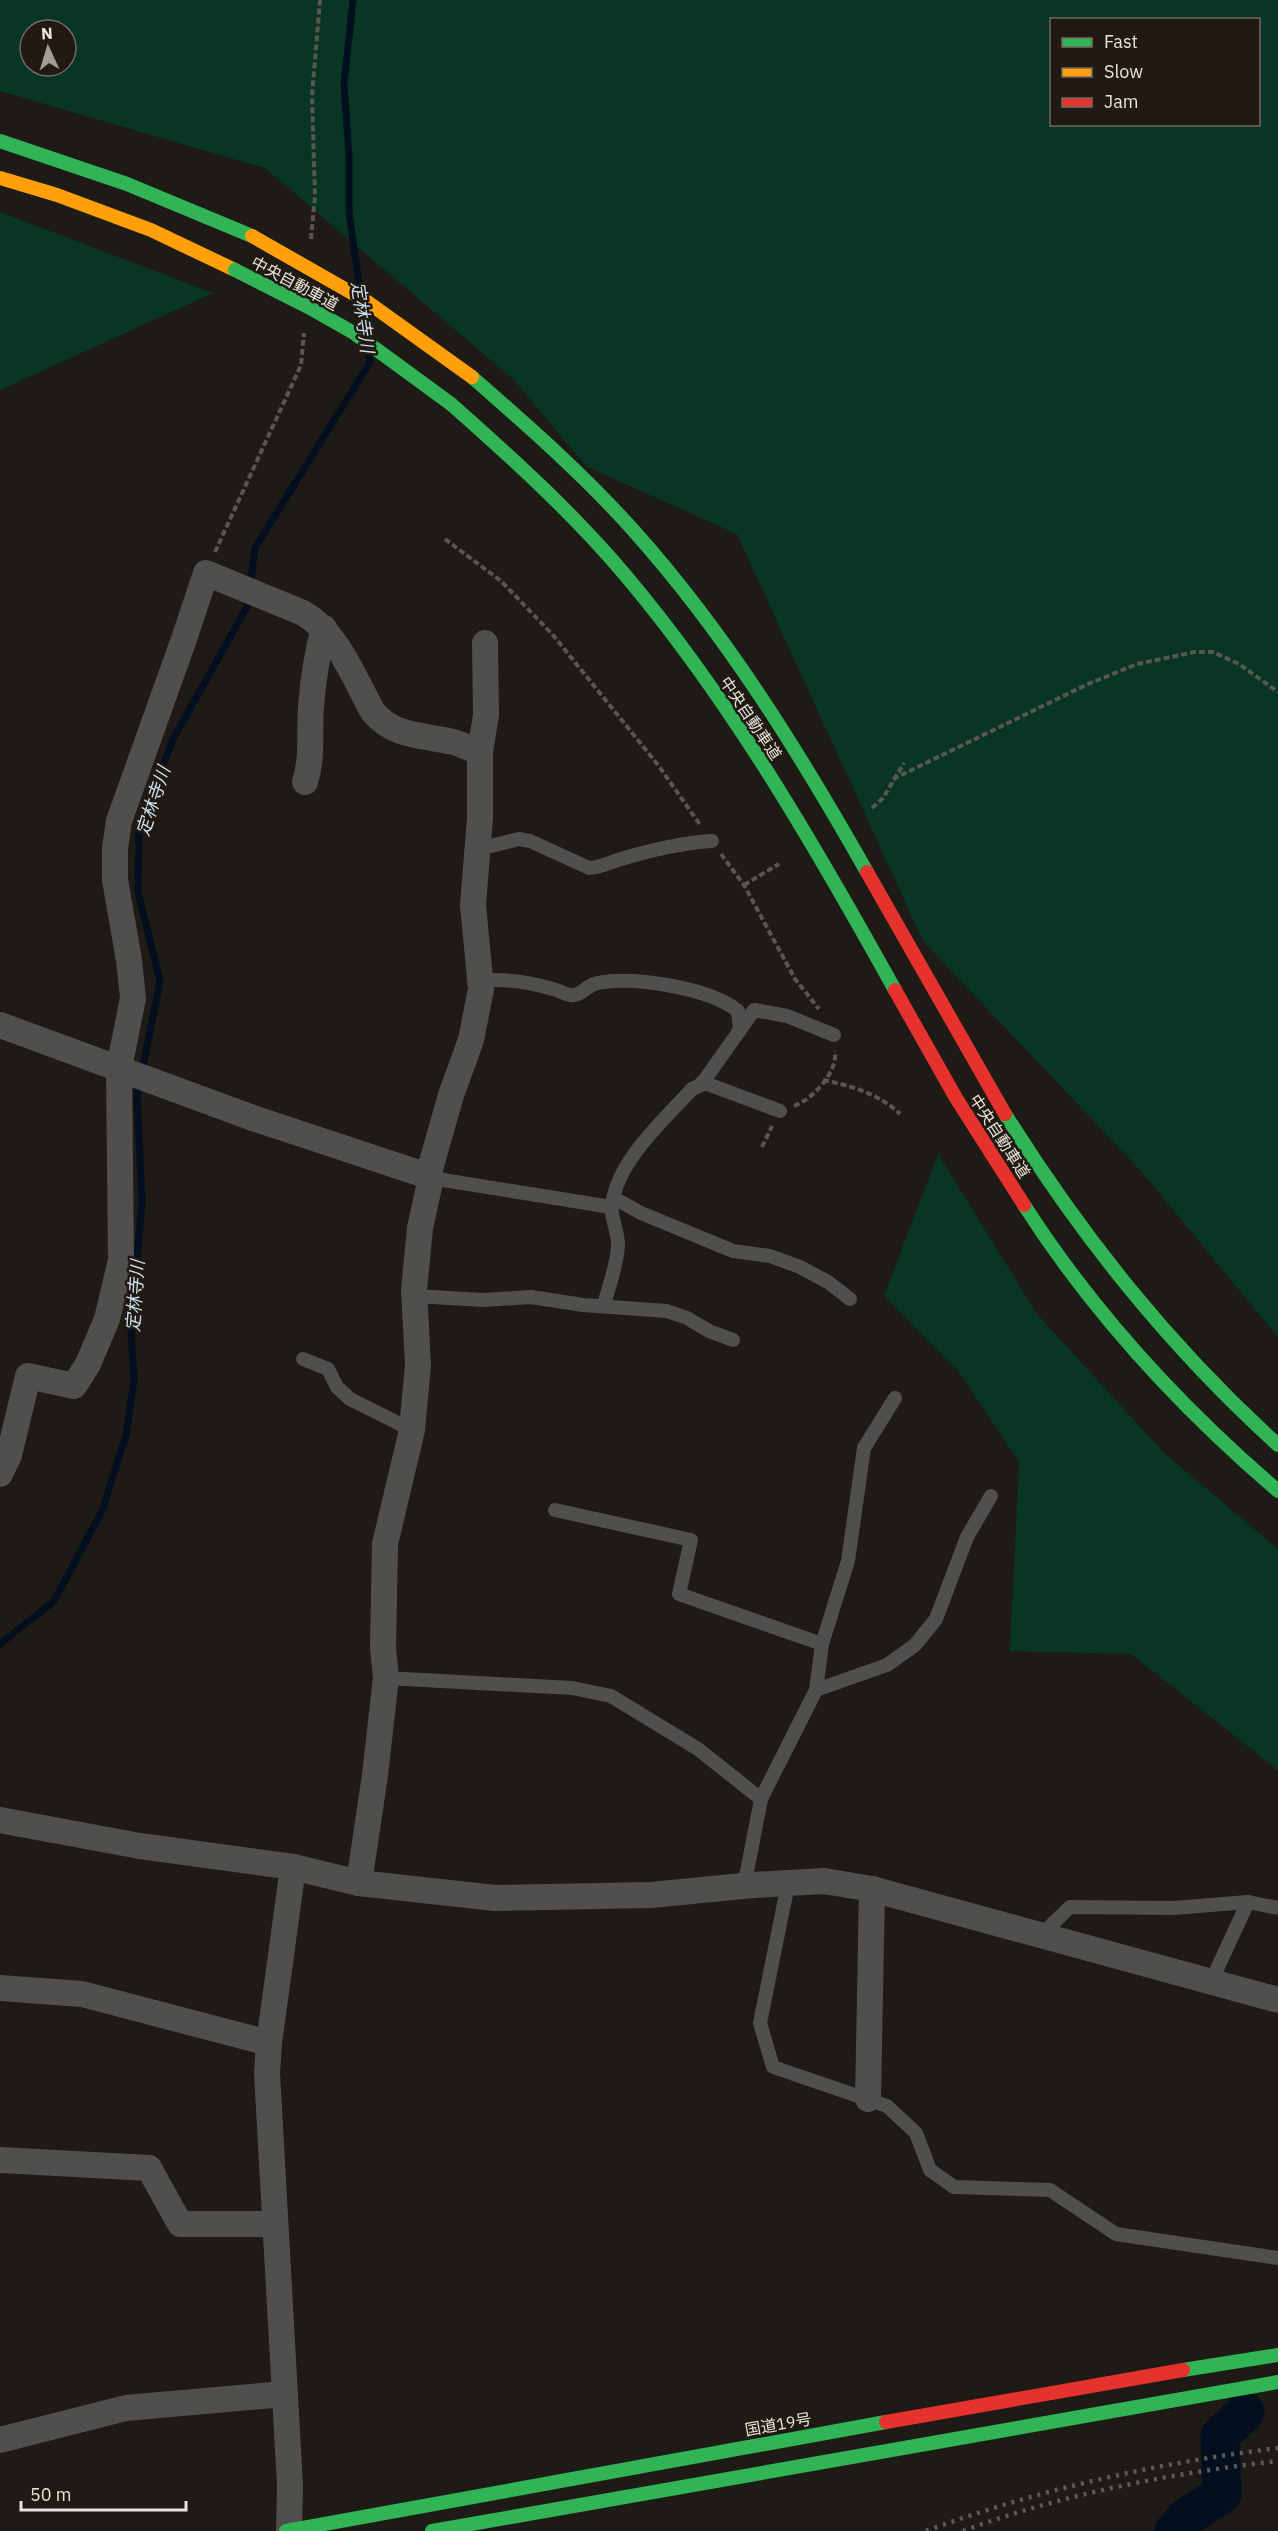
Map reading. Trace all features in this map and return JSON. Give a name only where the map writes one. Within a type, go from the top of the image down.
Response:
[{"type":"highway","name":"中央自動車道","points":[[0,141],[75,164],[157,195],[252,236],[303,262],[369,301],[424,339],[472,377],[602,497],[633,530],[708,621],[779,724],[1035,1162],[1128,1290],[1187,1358],[1278,1445]]},
{"type":"highway","name":"中央自動車道","points":[[0,178],[57,195],[151,230],[291,297],[353,332],[406,368],[451,404],[532,478],[604,551],[679,642],[749,742],[798,821],[957,1099],[1049,1242],[1100,1309],[1160,1381],[1222,1443],[1278,1491]]},
{"type":"highway","name":"国道19号","points":[[288,2531],[1094,2384],[1278,2355]]},
{"type":"highway","points":[[432,2531],[1278,2382]]},
{"type":"street","points":[[0,1474],[9,1455],[28,1376],[74,1386],[88,1364],[107,1319],[122,1260],[119,1068],[133,998],[115,880],[115,848],[119,821],[206,573],[303,613],[324,628],[380,721],[391,728],[421,738],[451,741],[480,752]]},
{"type":"street","points":[[305,782],[311,759],[311,709],[316,660],[324,628]]},
{"type":"street","points":[[359,1883],[386,1678],[383,1648],[385,1544],[412,1430],[418,1365],[414,1296],[420,1228],[430,1177],[451,1095],[471,1040],[481,989],[473,905],[478,849],[480,752],[486,716],[485,643]]},
{"type":"street","points":[[0,1025],[253,1118],[430,1177]]},
{"type":"street","points":[[0,1820],[140,1846],[293,1867],[359,1883],[495,1898],[651,1894],[824,1881],[872,1889],[1278,2000]]},
{"type":"street","points":[[288,2531],[290,2485],[267,2073],[268,2043],[293,1867]]},
{"type":"street","points":[[868,2099],[872,1889]]},
{"type":"street","points":[[0,1988],[82,1994],[268,2043]]},
{"type":"street","points":[[0,2160],[149,2168],[180,2223],[274,2223]]},
{"type":"street","points":[[0,2439],[126,2408],[284,2394]]},
{"type":"lane","points":[[478,849],[519,839],[530,841],[590,868],[595,868],[620,859],[684,843],[712,841]]},
{"type":"lane","points":[[480,981],[520,981],[571,996],[579,994],[594,983],[621,980],[647,981],[698,993],[730,1004],[738,1011],[740,1030]]},
{"type":"lane","points":[[604,1305],[618,1248],[613,1202],[618,1183],[640,1146],[692,1089],[702,1082],[754,1010],[787,1016],[834,1035]]},
{"type":"lane","points":[[702,1082],[780,1111]]},
{"type":"lane","points":[[430,1177],[613,1202],[733,1251],[770,1256],[800,1267],[828,1282],[850,1299]]},
{"type":"lane","points":[[414,1296],[483,1300],[531,1297],[583,1305],[667,1311],[733,1340]]},
{"type":"lane","points":[[303,1359],[328,1370],[337,1387],[350,1399],[412,1430]]},
{"type":"lane","points":[[744,1887],[761,1799],[816,1690],[822,1644],[848,1561],[864,1448],[895,1398]]},
{"type":"lane","points":[[816,1690],[887,1665],[915,1645],[936,1619],[966,1537],[991,1497]]},
{"type":"lane","points":[[555,1510],[691,1540],[679,1594],[822,1644]]},
{"type":"lane","points":[[386,1678],[572,1688],[611,1696],[698,1749],[761,1799]]},
{"type":"lane","points":[[788,1884],[760,2023],[773,2067],[887,2106],[916,2133],[930,2170],[954,2187],[1050,2190],[1116,2234],[1278,2258]]},
{"type":"lane","points":[[1211,1982],[1248,1902]]},
{"type":"lane","points":[[1041,1935],[1070,1907],[1173,1908],[1248,1902],[1278,1908]]},
{"type":"path","points":[[893,779],[1088,684],[1137,664],[1195,652],[1213,652],[1239,664],[1278,692]]},
{"type":"path","points":[[872,808],[883,798],[904,763]]},
{"type":"path","points":[[744,885],[779,864]]},
{"type":"path","points":[[823,1080],[870,1094],[888,1103],[900,1114]]},
{"type":"green space","points":[[0,0],[1278,0],[1278,1337],[1141,1171],[923,941],[737,534],[587,467],[514,380],[265,168],[0,91]]},
{"type":"green space","points":[[0,212],[213,293],[0,390]]},
{"type":"green space","points":[[938,1154],[1037,1314],[1164,1453],[1278,1549],[1278,1770],[1131,1654],[1010,1651],[1019,1462],[959,1372],[884,1296]]},
{"type":"waterway","name":"定林寺川","points":[[353,0],[344,84],[349,156],[349,213],[359,284]]},
{"type":"waterway","name":"定林寺川","points":[[250,586],[255,548],[370,362],[369,355]]},
{"type":"waterway","name":"定林寺川","points":[[0,1644],[54,1601],[102,1511],[126,1435],[134,1379],[131,1330],[142,1201],[137,1095],[160,982],[138,892],[139,830],[173,739],[247,607],[248,597]]},
{"type":"waterway","points":[[1174,2531],[1186,2518],[1222,2494],[1220,2436],[1245,2412]]},
{"type":"railway","points":[[926,2531],[1012,2502],[1099,2479],[1188,2461],[1278,2448]]},
{"type":"railway","points":[[963,2531],[1039,2506],[1118,2487],[1198,2472],[1278,2461]]},
{"type":"traffic: fast","points":[[0,141],[127,184],[252,236]]},
{"type":"traffic: fast","points":[[235,270],[354,333],[451,404]]},
{"type":"traffic: fast","points":[[472,377],[576,471],[668,570],[760,695],[867,872]]},
{"type":"traffic: fast","points":[[451,404],[585,530],[665,624],[737,724],[770,776],[895,990]]},
{"type":"traffic: fast","points":[[1005,1114],[1065,1204],[1130,1289],[1200,1369],[1278,1445]]},
{"type":"traffic: fast","points":[[1024,1205],[1079,1284],[1140,1357],[1207,1426],[1278,1491]]},
{"type":"traffic: fast","points":[[1183,2370],[1278,2355]]},
{"type":"traffic: fast","points":[[432,2531],[1278,2382]]},
{"type":"traffic: fast","points":[[286,2531],[886,2422]]},
{"type":"traffic: slow","points":[[0,178],[57,195],[151,230],[235,270]]},
{"type":"traffic: slow","points":[[252,236],[366,301],[472,377]]},
{"type":"traffic: jam","points":[[867,872],[1005,1114]]},
{"type":"traffic: jam","points":[[895,990],[956,1098],[1024,1205]]},
{"type":"traffic: jam","points":[[886,2422],[1183,2370]]}]
